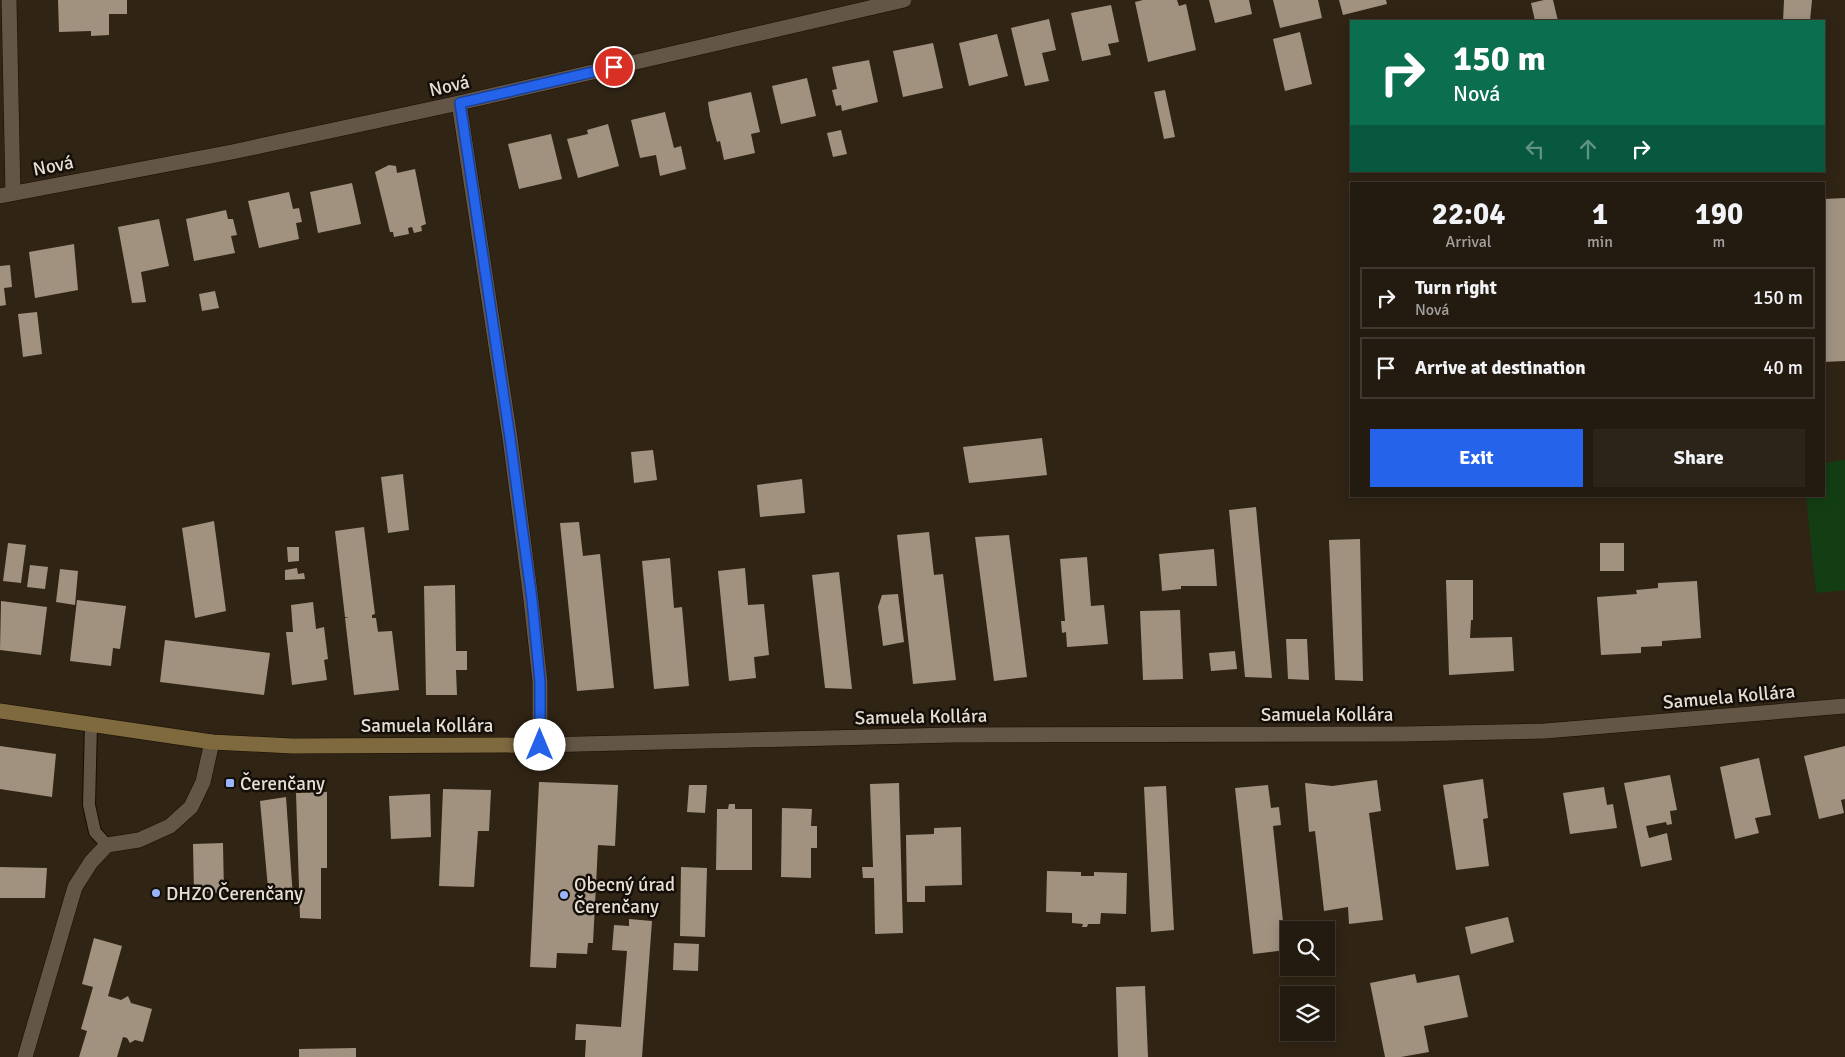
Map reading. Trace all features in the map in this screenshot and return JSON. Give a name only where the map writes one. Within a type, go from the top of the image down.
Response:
[{"type":"street","points":[[6,194],[9,0]]},
{"type":"street","name":"Nová","points":[[6,194],[232,152],[460,103],[904,0]]},
{"type":"street","points":[[460,103],[532,600],[540,682],[540,745]]},
{"type":"street","name":"Samuela Kollára","points":[[0,710],[212,742],[292,746],[540,745],[953,735],[1403,734],[1545,731],[1845,706]]},
{"type":"street","points":[[25,1057],[75,887],[91,862],[107,845],[140,840],[170,826],[191,807],[203,782],[212,742]]},
{"type":"lane","points":[[91,724],[89,805],[95,832],[107,845]]},
{"type":"green space","points":[[1845,460],[1845,590],[1816,593],[1806,497],[1825,497],[1825,463]]},
{"type":"building","points":[[58,0],[127,0],[127,14],[109,14],[109,35],[91,36],[91,31],[59,32]]},
{"type":"building","points":[[1143,0],[1177,0],[1179,6],[1186,4],[1196,50],[1148,62],[1135,2]]},
{"type":"building","points":[[1209,0],[1249,0],[1252,14],[1215,23]]},
{"type":"building","points":[[1273,0],[1318,0],[1322,18],[1280,28]]},
{"type":"building","points":[[1339,0],[1386,0],[1387,4],[1343,15]]},
{"type":"building","points":[[1553,0],[1558,20],[1535,20],[1531,3]]},
{"type":"building","points":[[1784,0],[1812,0],[1810,20],[1783,20]]},
{"type":"building","points":[[1111,5],[1119,42],[1108,44],[1111,55],[1082,61],[1071,13]]},
{"type":"building","points":[[1049,19],[1056,50],[1042,53],[1049,81],[1025,86],[1011,28]]},
{"type":"building","points":[[1300,32],[1312,84],[1285,91],[1273,39]]},
{"type":"building","points":[[997,34],[1008,76],[969,86],[959,43]]},
{"type":"building","points":[[933,43],[943,88],[903,97],[893,51]]},
{"type":"building","points":[[869,60],[878,102],[842,111],[841,105],[836,106],[832,90],[837,89],[832,67]]},
{"type":"building","points":[[807,78],[816,116],[781,124],[772,86]]},
{"type":"building","points":[[1165,90],[1175,137],[1164,139],[1154,92]]},
{"type":"building","points":[[751,92],[760,132],[751,134],[755,153],[724,160],[720,141],[717,142],[708,102]]},
{"type":"building","points":[[665,112],[674,148],[681,146],[686,169],[660,176],[656,155],[640,158],[631,120]]},
{"type":"building","points":[[608,124],[619,166],[578,178],[567,139],[588,134],[587,130]]},
{"type":"building","points":[[841,130],[847,154],[833,157],[827,133]]},
{"type":"building","points":[[551,134],[562,179],[519,189],[508,144]]},
{"type":"building","points":[[389,165],[396,166],[397,173],[415,169],[426,224],[421,226],[422,231],[414,233],[412,227],[408,228],[409,234],[394,237],[393,232],[390,232],[375,172]]},
{"type":"building","points":[[352,183],[361,224],[318,233],[310,192]]},
{"type":"building","points":[[289,192],[293,209],[299,208],[302,222],[296,223],[299,239],[259,248],[248,201]]},
{"type":"building","points":[[1845,198],[1845,361],[1825,362],[1825,199]]},
{"type":"building","points":[[226,210],[228,219],[233,219],[237,235],[231,236],[235,253],[194,261],[186,219]]},
{"type":"building","points":[[159,219],[169,266],[141,272],[146,302],[132,303],[118,227]]},
{"type":"building","points":[[74,244],[78,290],[35,298],[29,252]]},
{"type":"building","points":[[10,265],[12,287],[4,288],[6,305],[0,306],[0,266]]},
{"type":"building","points":[[215,291],[219,308],[202,311],[199,294]]},
{"type":"building","points":[[37,312],[42,354],[23,357],[18,314]]},
{"type":"building","points":[[1042,438],[1047,475],[969,483],[963,447]]},
{"type":"building","points":[[653,450],[657,480],[634,483],[631,452]]},
{"type":"building","points":[[403,474],[409,530],[388,533],[381,477]]},
{"type":"building","points":[[802,479],[805,513],[760,517],[757,485]]},
{"type":"building","points":[[1256,507],[1272,678],[1245,677],[1229,510]]},
{"type":"building","points":[[214,521],[226,611],[195,618],[182,528]]},
{"type":"building","points":[[579,522],[583,556],[600,554],[614,688],[577,691],[560,523]]},
{"type":"building","points":[[364,527],[375,614],[372,615],[372,618],[376,618],[378,632],[392,631],[399,690],[354,695],[345,618],[349,617],[345,617],[335,531]]},
{"type":"building","points":[[929,532],[934,575],[943,574],[956,680],[913,684],[897,535]]},
{"type":"building","points":[[1009,535],[1027,677],[994,681],[975,537]]},
{"type":"building","points":[[1360,539],[1363,681],[1335,680],[1329,540]]},
{"type":"building","points":[[8,543],[26,545],[21,583],[3,581]]},
{"type":"building","points":[[1600,543],[1624,543],[1624,571],[1600,571]]},
{"type":"building","points":[[287,547],[299,547],[299,561],[288,562]]},
{"type":"building","points":[[1214,549],[1217,586],[1181,586],[1181,589],[1162,591],[1159,554]]},
{"type":"building","points":[[1087,557],[1091,606],[1104,605],[1108,644],[1067,647],[1066,632],[1062,633],[1061,621],[1065,621],[1060,559]]},
{"type":"building","points":[[670,558],[674,608],[682,607],[689,686],[654,689],[642,561]]},
{"type":"building","points":[[30,565],[48,567],[45,589],[27,587]]},
{"type":"building","points":[[297,568],[298,574],[304,573],[305,579],[285,580],[285,570]]},
{"type":"building","points":[[745,568],[748,605],[764,604],[769,655],[754,657],[756,678],[729,681],[718,571]]},
{"type":"building","points":[[60,569],[78,571],[75,605],[56,602]]},
{"type":"building","points":[[839,572],[852,689],[825,688],[812,575]]},
{"type":"building","points":[[1446,580],[1473,580],[1473,620],[1471,620],[1470,638],[1512,637],[1514,671],[1449,675]]},
{"type":"building","points":[[1697,581],[1701,638],[1662,641],[1662,646],[1641,647],[1641,653],[1601,655],[1597,597],[1637,594],[1636,590],[1658,588],[1658,583]]},
{"type":"building","points":[[455,585],[456,651],[467,651],[467,670],[456,670],[457,695],[426,695],[424,586]]},
{"type":"building","points":[[898,594],[904,642],[883,646],[878,607],[882,595]]},
{"type":"building","points":[[77,600],[126,606],[120,649],[113,648],[111,666],[70,661]]},
{"type":"building","points":[[1,601],[47,607],[41,655],[0,650]]},
{"type":"building","points":[[313,602],[316,629],[324,627],[328,659],[324,660],[327,680],[292,685],[286,632],[293,632],[291,605]]},
{"type":"building","points":[[1180,610],[1183,679],[1143,680],[1140,611]]},
{"type":"building","points":[[1286,639],[1307,639],[1309,680],[1288,679]]},
{"type":"building","points":[[165,640],[270,653],[264,695],[160,682]]},
{"type":"building","points":[[1235,651],[1237,669],[1211,671],[1209,653]]},
{"type":"building","points":[[0,746],[56,754],[52,797],[0,789]]},
{"type":"building","points":[[1845,746],[1845,799],[1841,800],[1844,813],[1819,819],[1804,756]]},
{"type":"building","points":[[1759,758],[1771,815],[1755,818],[1759,833],[1735,839],[1720,767]]},
{"type":"building","points":[[1670,775],[1677,810],[1670,811],[1672,824],[1667,825],[1666,822],[1646,826],[1649,838],[1667,833],[1672,860],[1641,867],[1624,783]]},
{"type":"building","points":[[1483,779],[1488,818],[1483,819],[1489,866],[1456,870],[1443,785]]},
{"type":"building","points":[[1377,780],[1381,811],[1369,813],[1383,920],[1349,924],[1348,907],[1324,911],[1315,831],[1309,832],[1305,783],[1332,786]]},
{"type":"building","name":"Obecný úrad Čerenčany","points":[[539,782],[618,785],[615,846],[598,845],[593,943],[588,943],[587,954],[557,953],[556,968],[530,967]]},
{"type":"building","points":[[899,783],[903,933],[875,934],[874,878],[863,878],[862,867],[873,867],[870,784]]},
{"type":"building","points":[[689,785],[707,785],[705,813],[687,812]]},
{"type":"building","points":[[1268,785],[1271,808],[1279,807],[1281,825],[1273,826],[1283,921],[1280,921],[1280,951],[1253,954],[1235,788]]},
{"type":"building","points":[[1166,786],[1174,930],[1151,932],[1144,787]]},
{"type":"building","points":[[1604,787],[1607,805],[1613,804],[1617,828],[1570,834],[1563,793]]},
{"type":"building","points":[[443,789],[491,790],[489,831],[478,831],[474,887],[439,886]]},
{"type":"building","points":[[327,792],[327,868],[321,868],[321,919],[300,918],[296,793]]},
{"type":"building","points":[[430,794],[431,837],[391,839],[389,796]]},
{"type":"building","points":[[286,797],[293,898],[269,899],[260,801]]},
{"type":"building","points":[[729,804],[735,804],[735,809],[752,809],[752,870],[716,870],[717,809],[728,809]]},
{"type":"building","points":[[782,808],[812,809],[811,826],[817,826],[817,848],[811,848],[811,878],[781,877]]},
{"type":"building","points":[[961,827],[962,885],[925,886],[925,902],[907,902],[906,835],[934,834],[934,828]]},
{"type":"building","points":[[223,843],[224,893],[194,893],[193,844]]},
{"type":"building","points":[[0,867],[47,868],[45,898],[0,898]]},
{"type":"building","points":[[681,867],[707,868],[705,937],[680,936]]},
{"type":"building","points":[[1047,871],[1081,872],[1081,876],[1094,876],[1094,872],[1127,873],[1126,914],[1101,913],[1100,924],[1088,924],[1087,927],[1082,927],[1083,924],[1072,923],[1072,913],[1046,912]]},
{"type":"building","points":[[1508,917],[1514,942],[1471,954],[1465,927]]},
{"type":"building","points":[[629,919],[652,921],[642,1057],[585,1057],[586,1040],[575,1040],[576,1024],[621,1027],[627,951],[612,950],[614,925],[629,926]]},
{"type":"building","points":[[94,938],[122,946],[108,996],[121,1000],[128,996],[131,1003],[152,1009],[143,1042],[135,1040],[130,1043],[127,1038],[123,1037],[117,1057],[79,1057],[87,1031],[81,1029],[93,987],[82,984]]},
{"type":"building","points":[[674,943],[699,944],[698,971],[673,970]]},
{"type":"building","points":[[1415,974],[1417,983],[1459,975],[1468,1017],[1424,1026],[1429,1052],[1401,1057],[1385,1057],[1370,983]]},
{"type":"building","points":[[1145,986],[1148,1057],[1118,1057],[1116,987]]},
{"type":"building","points":[[356,1048],[356,1057],[299,1057],[299,1049]]},
{"type":"place","name":"Čerenčany","points":[[230,783]]},
{"type":"place","name":"DHZO Čerenčany","points":[[156,893]]},
{"type":"place","name":"Obecný úrad Čerenčany","points":[[564,895]]},
{"type":"route","points":[[540,745],[540,682],[532,600],[460,103],[614,67]]}]
